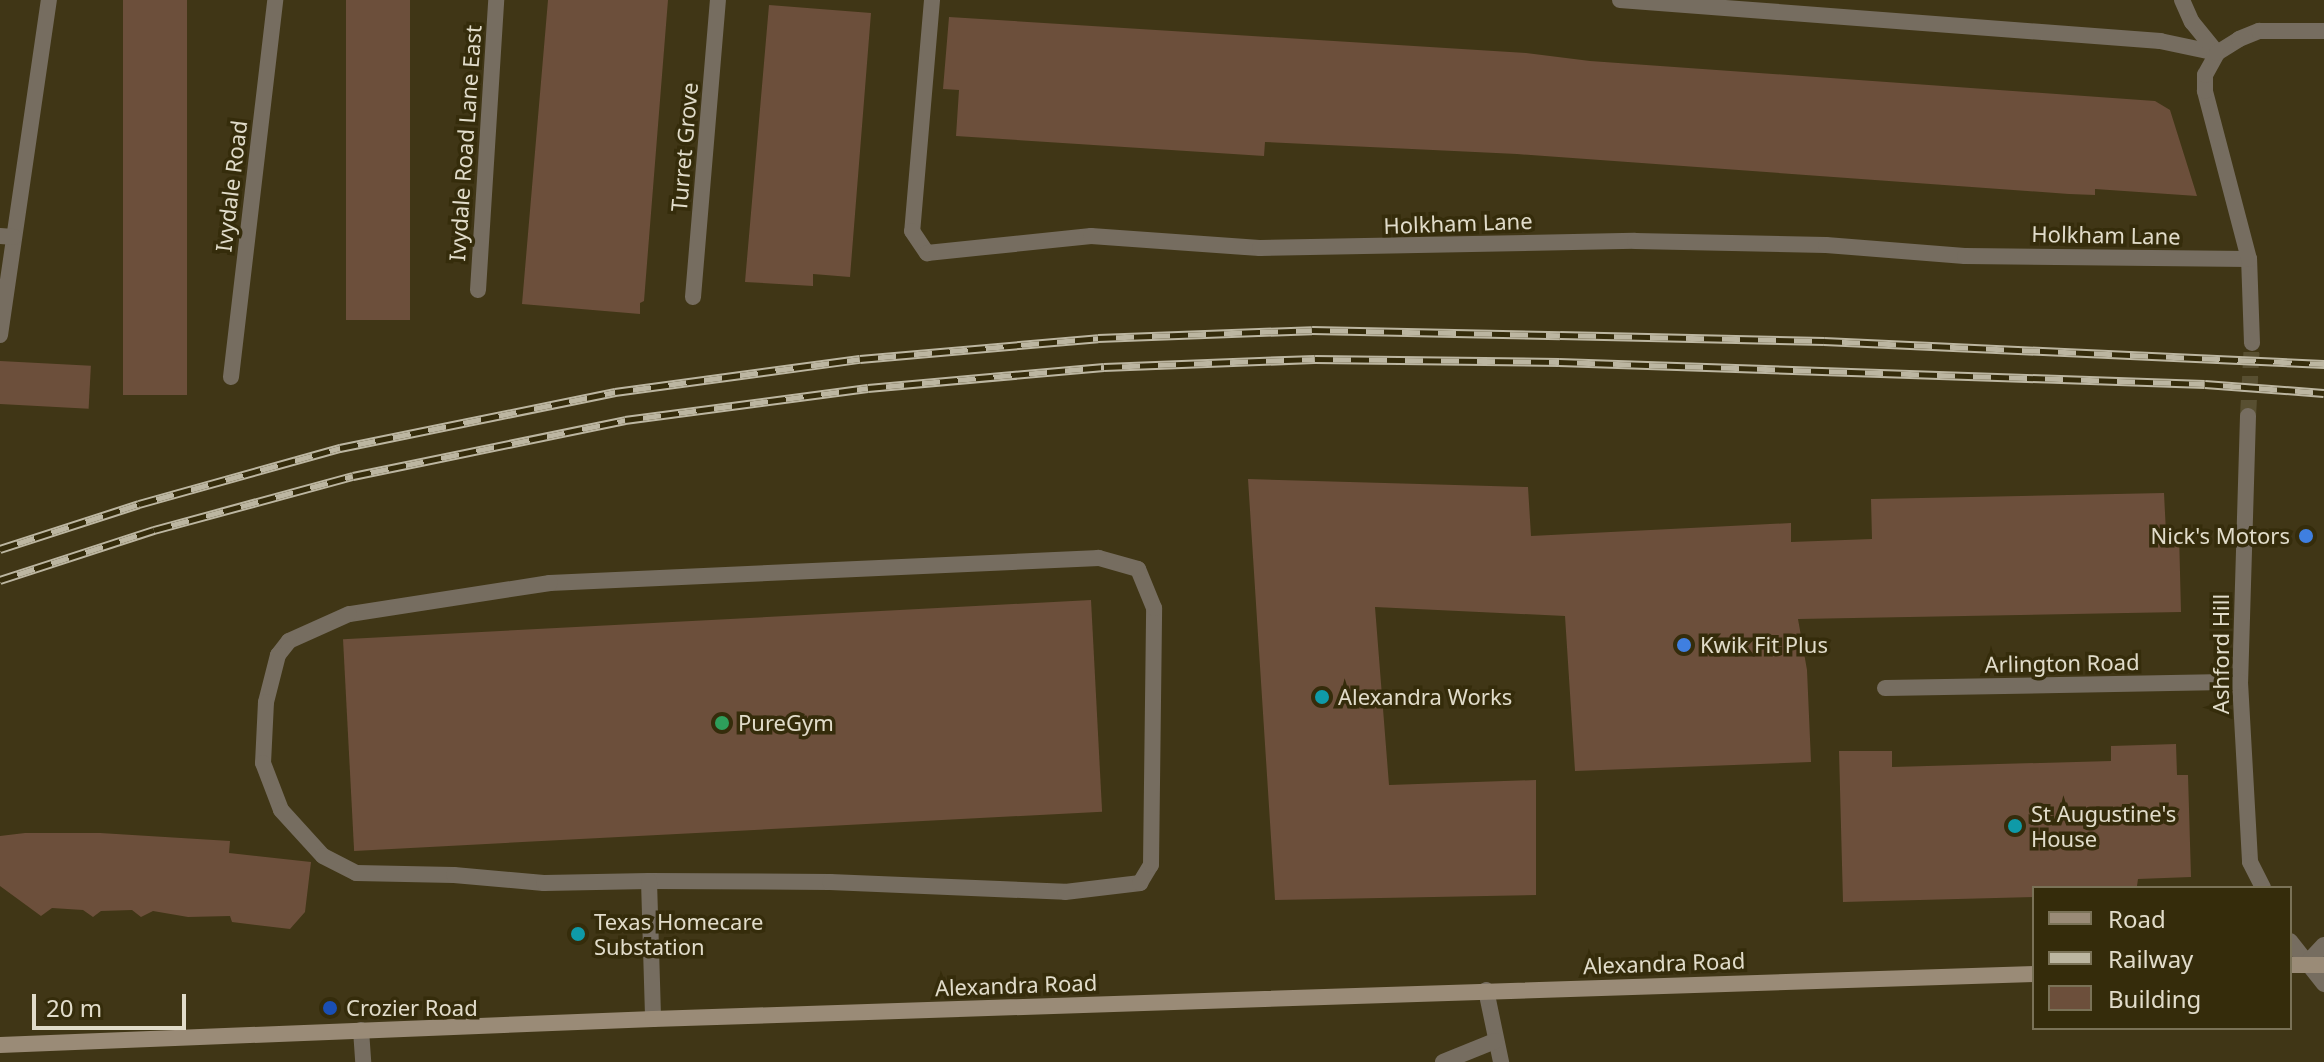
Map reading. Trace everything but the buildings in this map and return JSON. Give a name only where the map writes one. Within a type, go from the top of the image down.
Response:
[{"type":"main road","points":[[2298,964],[2324,965]]},
{"type":"main road","name":"Alexandra Road","points":[[0,1045],[653,1019],[2032,974]]},
{"type":"street","points":[[0,335],[7,236],[49,0]]},
{"type":"street","name":"Ivydale Road","points":[[231,377],[275,0]]},
{"type":"street","name":"Ivydale Road Lane East","points":[[478,290],[496,0]]},
{"type":"street","name":"Turret Grove","points":[[693,297],[718,0]]},
{"type":"street","name":"Holkham Lane","points":[[932,0],[912,231],[927,253],[1091,236],[1260,248],[1635,241],[1826,245],[1965,256],[2249,259]]},
{"type":"street","points":[[1620,0],[2160,41],[2217,53]]},
{"type":"street","points":[[2182,0],[2192,22],[2217,53]]},
{"type":"street","points":[[2252,343],[2249,259],[2205,91],[2205,75],[2217,53],[2259,31],[2324,31]]},
{"type":"street","name":"Ashford Hill","points":[[2248,416],[2240,682],[2250,862],[2262,886]]},
{"type":"street","points":[[1099,558],[1138,569],[1154,608],[1151,865],[1140,883],[1065,892],[830,882],[649,881],[544,883],[454,875],[356,873],[323,856],[281,810],[263,763],[266,702],[278,655],[289,641],[349,614],[550,583],[1099,558]]},
{"type":"street","name":"Arlington Road","points":[[1885,688],[2240,682]]},
{"type":"street","points":[[649,881],[653,1019]]},
{"type":"street","points":[[2324,945],[2298,964],[2324,984]]},
{"type":"street","points":[[1486,990],[1501,1062]]},
{"type":"street","points":[[361,1030],[363,1062]]},
{"type":"street","points":[[1443,1062],[1495,1041]]},
{"type":"tunnel","points":[[2248,416],[2252,343]]},
{"type":"railway","points":[[0,549],[139,504],[340,448],[615,392],[860,359],[1098,338],[1312,330],[1560,335],[1824,341],[2324,364]]},
{"type":"railway","points":[[0,580],[154,530],[353,476],[625,420],[868,388],[1104,367],[1315,359],[1559,362],[2205,384],[2324,393]]},
{"type":"place","name":"Nick's Motors","points":[[2306,536]]},
{"type":"place","name":"Kwik Fit Plus","points":[[1684,645]]},
{"type":"place","name":"Alexandra Works","points":[[1322,697]]},
{"type":"place","name":"PureGym","points":[[722,723]]},
{"type":"place","name":"St Augustine's House","points":[[2015,826]]},
{"type":"place","name":"Texas Homecare Substation","points":[[578,934]]},
{"type":"place","name":"Crozier Road","points":[[330,1008]]}]
